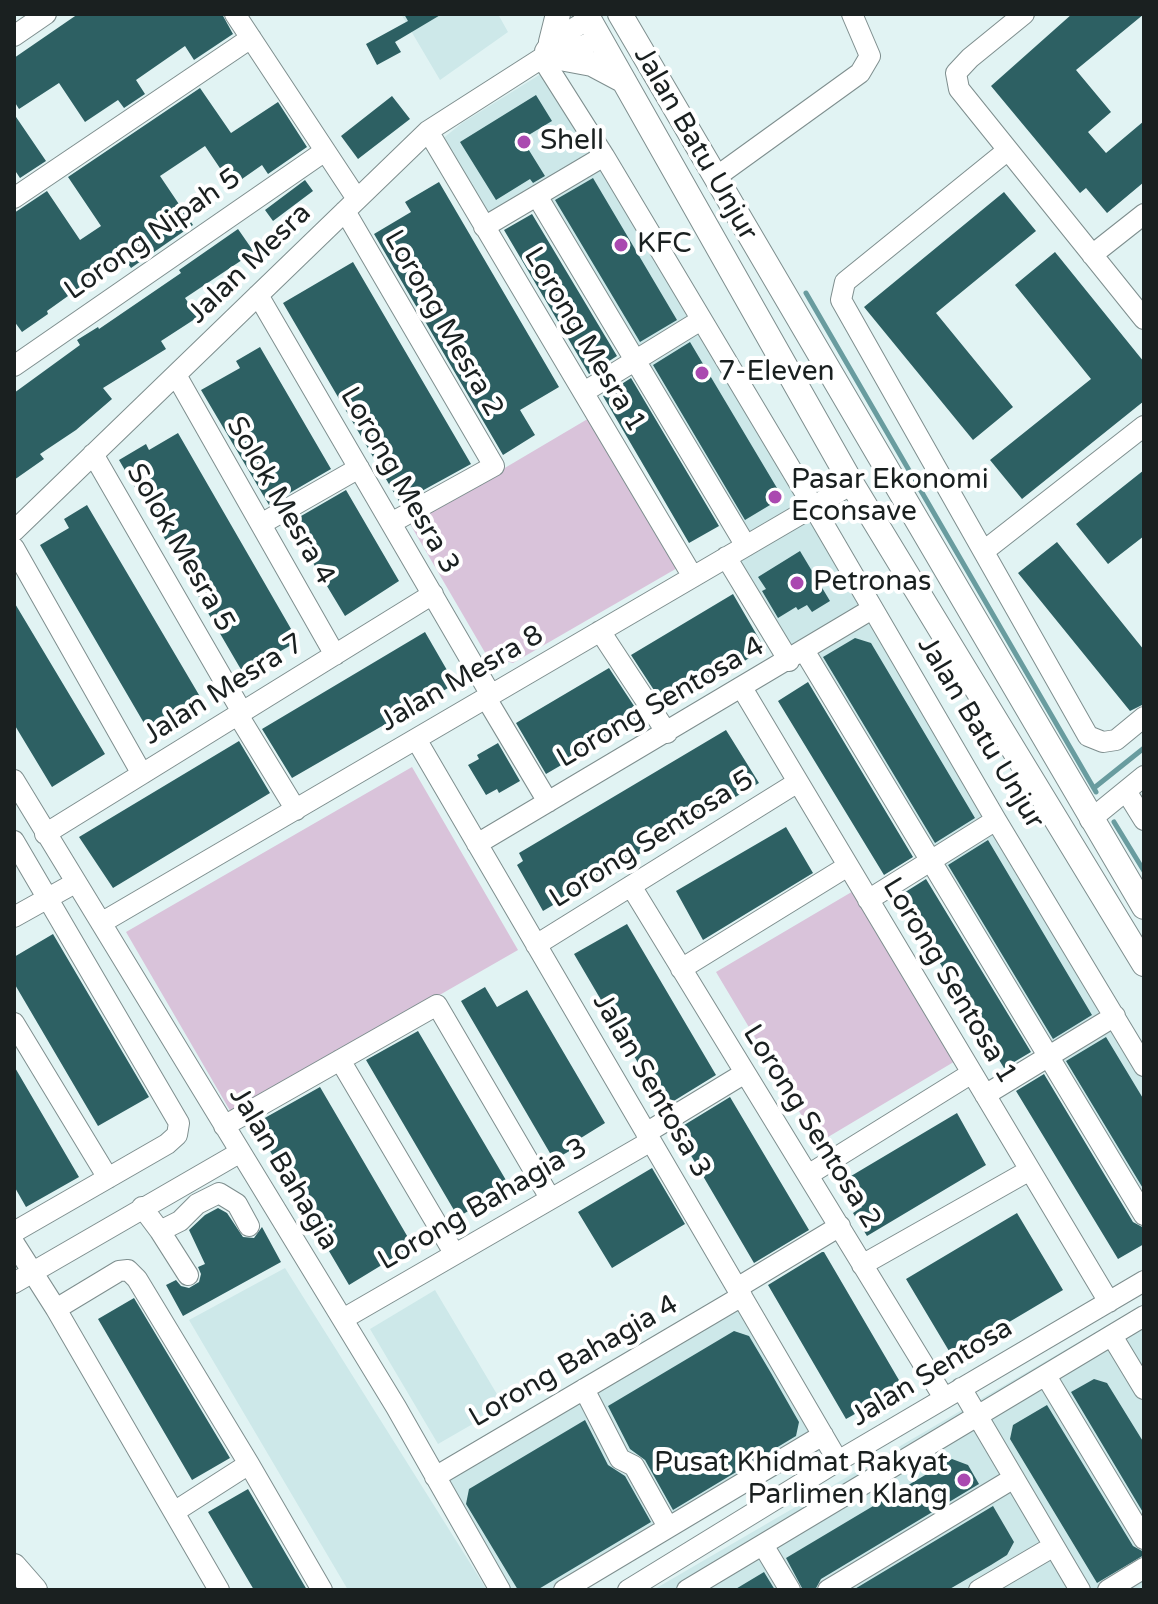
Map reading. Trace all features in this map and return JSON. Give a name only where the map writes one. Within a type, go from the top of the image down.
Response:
[{"type":"main road","points":[[558,14],[551,53],[592,64],[624,81]]},
{"type":"main road","name":"Jalan Batu Unjur","points":[[600,21],[632,57],[657,106],[664,113],[683,120],[1090,820],[1144,907]]},
{"type":"main road","name":"Jalan Batu Unjur","points":[[600,21],[624,81],[852,484],[1144,964]]},
{"type":"main road","points":[[14,1566],[35,1590]]},
{"type":"street","points":[[14,36],[46,14]]},
{"type":"street","name":"Lorong Mesra 2","points":[[235,14],[325,151],[351,205],[494,466],[391,523]]},
{"type":"street","points":[[716,177],[860,73],[870,56],[852,14]]},
{"type":"street","points":[[1024,14],[956,73],[959,89],[1144,319]]},
{"type":"street","name":"Jalan Mesra","points":[[14,531],[428,131],[600,21]]},
{"type":"street","points":[[14,198],[251,38]]},
{"type":"street","name":"Jalan Batu Unjur","points":[[551,53],[604,156],[1144,1066]]},
{"type":"street","name":"Lorong Mesra 1","points":[[428,131],[693,577]]},
{"type":"street","points":[[1008,150],[845,282],[841,300],[1088,736],[1103,742],[1116,740],[1144,717]]},
{"type":"street","name":"Lorong Nipah 5","points":[[14,366],[325,151]]},
{"type":"street","points":[[484,227],[604,156]]},
{"type":"street","points":[[537,196],[746,546]]},
{"type":"street","points":[[1092,255],[1144,214]]},
{"type":"street","name":"Lorong Mesra 3","points":[[258,295],[433,594],[548,802]]},
{"type":"street","points":[[584,392],[701,320]]},
{"type":"street","name":"Solok Mesra 4","points":[[176,375],[335,655]]},
{"type":"street","points":[[984,551],[1144,426]]},
{"type":"street","name":"Solok Mesra 5","points":[[93,454],[296,810]]},
{"type":"street","points":[[261,524],[359,468]]},
{"type":"street","name":"Jalan Mesra 8","points":[[101,923],[852,484]]},
{"type":"street","points":[[14,548],[142,774]]},
{"type":"street","points":[[726,557],[797,656],[932,861],[1144,1215]]},
{"type":"street","name":"Jalan Mesra 7","points":[[45,834],[433,594]]},
{"type":"street","name":"Lorong Sentosa 4","points":[[477,844],[872,609]]},
{"type":"street","points":[[600,631],[667,733]]},
{"type":"street","name":"Lorong Sentosa 1","points":[[742,688],[1109,1302]]},
{"type":"street","name":"Jalan Sentosa 3","points":[[416,739],[838,1461]]},
{"type":"street","points":[[1090,820],[1144,776]]},
{"type":"street","name":"Jalan Bahagia","points":[[14,780],[343,1319],[500,1590]]},
{"type":"street","name":"Lorong Sentosa 5","points":[[536,945],[798,782]]},
{"type":"street","points":[[1126,791],[1144,820]]},
{"type":"street","points":[[868,900],[996,820]]},
{"type":"street","points":[[14,841],[179,1123],[177,1135],[167,1144],[14,1232]]},
{"type":"street","points":[[681,969],[848,866]]},
{"type":"street","points":[[14,917],[75,883]]},
{"type":"street","name":"Lorong Sentosa 2","points":[[631,886],[862,1265],[953,1393],[978,1417],[1080,1590]]},
{"type":"street","points":[[224,1126],[437,1005],[550,1198]]},
{"type":"street","points":[[985,1095],[1115,1016]]},
{"type":"street","points":[[14,1023],[108,1178]]},
{"type":"street","points":[[340,1060],[454,1253]]},
{"type":"street","name":"Lorong Bahagia 3","points":[[343,1319],[550,1198],[745,1073]]},
{"type":"street","points":[[808,1175],[972,1073]]},
{"type":"street","points":[[23,1278],[239,1153]]},
{"type":"street","points":[[862,1265],[1030,1170]]},
{"type":"street","points":[[160,1231],[180,1221],[197,1204],[219,1193],[237,1204],[249,1226]]},
{"type":"street","points":[[142,1207],[188,1275]]},
{"type":"street","name":"Lorong Bahagia 4","points":[[435,1477],[584,1389],[840,1226]]},
{"type":"street","points":[[14,1243],[23,1278],[56,1309],[219,1590]]},
{"type":"street","points":[[56,1309],[119,1271],[128,1270],[137,1279],[322,1590]]},
{"type":"street","name":"Jalan Sentosa","points":[[628,1590],[838,1461],[1144,1281]]},
{"type":"street","points":[[687,1590],[1144,1316]]},
{"type":"street","points":[[1112,1336],[1144,1389]]},
{"type":"street","points":[[1046,1376],[1144,1539]]},
{"type":"street","points":[[584,1389],[620,1459],[634,1466],[668,1527]]},
{"type":"street","points":[[564,1590],[823,1435]]},
{"type":"street","points":[[174,1512],[249,1464]]},
{"type":"street","points":[[828,1590],[1014,1478]]},
{"type":"street","points":[[763,1545],[790,1590]]},
{"type":"street","points":[[979,1590],[1054,1546]]},
{"type":"street","points":[[1108,1590],[1144,1568]]},
{"type":"shaded area","points":[[401,14],[498,14],[508,32],[440,80]]},
{"type":"shaded area","points":[[544,72],[1144,1079],[1144,1208],[805,645],[791,653],[735,561],[752,551],[539,190],[487,221],[441,140],[462,123]]},
{"type":"shaded area","points":[[591,417],[679,567],[513,663],[487,656],[410,524]]},
{"type":"shaded area","points":[[412,767],[518,950],[232,1114],[126,932]]},
{"type":"shaded area","points":[[855,890],[957,1060],[818,1143],[716,972]]},
{"type":"shaded area","points":[[285,1268],[487,1590],[348,1590],[189,1320]]},
{"type":"shaded area","points":[[435,1290],[504,1406],[438,1444],[370,1329]]},
{"type":"shaded area","points":[[1144,1304],[1144,1590],[653,1590]]},
{"type":"shaded area","points":[[740,1305],[814,1431],[551,1590],[508,1590],[443,1479]]},
{"type":"building","points":[[78,14],[222,14],[233,34],[194,60],[185,46],[136,80],[145,94],[124,108],[118,100],[85,122],[59,83],[19,109],[14,101],[14,58]]},
{"type":"building","points":[[404,14],[442,14],[395,42],[401,52],[377,65],[366,44],[408,21]]},
{"type":"building","points":[[1072,14],[1144,14],[1076,70],[1111,112],[1088,132],[1106,153],[1144,121],[1144,182],[1107,213],[1086,188],[1080,193],[991,86]]},
{"type":"building","points":[[200,88],[231,133],[278,102],[307,147],[268,174],[262,165],[232,186],[205,146],[160,176],[193,225],[131,268],[124,258],[22,332],[14,321],[14,213],[47,191],[80,240],[101,226],[68,177]]},
{"type":"building","points":[[536,95],[552,121],[522,139],[545,176],[533,183],[530,179],[496,200],[460,142]]},
{"type":"building","points":[[392,96],[410,119],[358,159],[341,136]]},
{"type":"building","points":[[14,114],[46,161],[20,178],[14,169]]},
{"type":"building","points":[[593,178],[677,320],[640,342],[555,200]]},
{"type":"building","points":[[305,180],[313,191],[273,221],[265,210]]},
{"type":"building","points":[[439,182],[559,387],[520,410],[535,435],[503,455],[374,234],[411,212],[405,202]]},
{"type":"building","points":[[1004,192],[1036,231],[936,313],[1013,407],[973,440],[864,307]]},
{"type":"building","points":[[532,214],[617,356],[589,374],[504,230]]},
{"type":"building","points":[[238,229],[254,252],[185,298],[198,317],[161,341],[166,349],[103,388],[112,399],[76,430],[40,454],[44,459],[14,480],[14,393],[80,345],[77,340],[99,329],[181,273],[179,270]]},
{"type":"building","points":[[1055,252],[1144,362],[1144,401],[1022,499],[990,460],[1091,379],[1015,285]]},
{"type":"building","points":[[353,262],[471,464],[400,503],[283,303]]},
{"type":"building","points":[[690,342],[777,488],[775,502],[745,520],[653,365]]},
{"type":"building","points":[[260,347],[331,469],[269,505],[201,390],[240,368],[236,361]]},
{"type":"building","points":[[631,378],[719,526],[689,543],[603,396]]},
{"type":"building","points":[[178,433],[298,641],[243,673],[119,460],[146,444],[149,450]]},
{"type":"building","points":[[1144,470],[1144,536],[1108,564],[1076,524]]},
{"type":"building","points":[[346,490],[399,581],[345,616],[289,523]]},
{"type":"building","points":[[87,505],[202,700],[148,730],[40,545],[69,528],[64,519]]},
{"type":"building","points":[[1057,542],[1144,650],[1144,704],[1130,711],[1018,573]]},
{"type":"building","points":[[800,551],[830,601],[812,612],[807,605],[798,610],[796,607],[778,618],[762,591],[766,589],[758,577]]},
{"type":"building","points":[[733,594],[765,649],[665,707],[631,655]]},
{"type":"building","points":[[14,602],[105,754],[52,787],[14,724]]},
{"type":"building","points":[[425,632],[455,684],[292,778],[262,729]]},
{"type":"building","points":[[855,638],[871,643],[975,818],[935,843],[823,657]]},
{"type":"building","points":[[609,668],[642,718],[546,774],[516,723]]},
{"type":"building","points":[[808,682],[913,857],[884,875],[778,701]]},
{"type":"building","points":[[726,730],[759,783],[543,911],[517,865],[523,861],[519,853]]},
{"type":"building","points":[[239,741],[270,793],[113,888],[79,837]]},
{"type":"building","points":[[498,743],[520,781],[499,793],[497,789],[486,795],[468,765],[479,759],[477,755]]},
{"type":"building","points":[[786,827],[813,873],[703,940],[676,891]]},
{"type":"building","points":[[988,840],[1092,1015],[1053,1039],[948,865]]},
{"type":"building","points":[[926,879],[1031,1052],[1004,1068],[899,896]]},
{"type":"building","points":[[627,924],[716,1075],[664,1107],[574,954]]},
{"type":"building","points":[[53,934],[149,1097],[98,1126],[14,983],[14,957]]},
{"type":"building","points":[[485,987],[497,1007],[527,990],[605,1123],[576,1141],[578,1146],[554,1160],[461,1001]]},
{"type":"building","points":[[418,1031],[510,1187],[458,1217],[366,1060]]},
{"type":"building","points":[[1106,1037],[1144,1100],[1144,1190],[1066,1061]]},
{"type":"building","points":[[14,1066],[79,1177],[26,1207],[14,1186]]},
{"type":"building","points":[[1044,1074],[1133,1222],[1144,1228],[1144,1244],[1118,1259],[1016,1091]]},
{"type":"building","points":[[320,1087],[413,1246],[349,1285],[254,1124]]},
{"type":"building","points":[[730,1097],[809,1230],[754,1263],[676,1130]]},
{"type":"building","points":[[957,1113],[986,1165],[867,1236],[853,1213],[862,1207],[846,1179]]},
{"type":"building","points":[[652,1168],[685,1224],[612,1268],[578,1212]]},
{"type":"building","points":[[218,1208],[227,1213],[243,1237],[254,1238],[262,1227],[281,1262],[183,1316],[166,1285],[176,1280],[181,1286],[189,1288],[199,1282],[201,1274],[198,1267],[205,1264],[189,1230]]},
{"type":"building","points":[[1017,1213],[1063,1290],[952,1356],[906,1279]]},
{"type":"building","points":[[822,1252],[903,1387],[846,1419],[768,1285]]},
{"type":"building","points":[[134,1298],[230,1458],[192,1480],[98,1319]]},
{"type":"building","points":[[734,1331],[749,1336],[771,1373],[799,1422],[796,1436],[673,1510],[645,1460],[630,1449],[608,1406]]},
{"type":"building","points":[[1094,1379],[1107,1383],[1144,1443],[1144,1514],[1071,1392]]},
{"type":"building","points":[[1047,1405],[1133,1546],[1144,1552],[1144,1555],[1097,1583],[1010,1439],[1013,1425]]},
{"type":"building","points":[[585,1420],[608,1465],[625,1476],[651,1522],[537,1590],[518,1590],[466,1504],[469,1489]]},
{"type":"building","points":[[952,1459],[968,1465],[979,1484],[821,1579],[815,1590],[803,1590],[786,1558]]},
{"type":"building","points":[[248,1489],[307,1590],[254,1590],[208,1512]]},
{"type":"building","points":[[993,1506],[1014,1542],[1007,1555],[991,1565],[948,1590],[853,1590]]},
{"type":"building","points":[[764,1572],[775,1590],[734,1590]]},
{"type":"waterway","points":[[806,293],[1096,792]]},
{"type":"waterway","points":[[1094,788],[1144,748]]},
{"type":"waterway","points":[[1114,822],[1144,871]]},
{"type":"place","name":"Shell","points":[[524,142]]},
{"type":"place","name":"KFC","points":[[621,245]]},
{"type":"place","name":"7-Eleven","points":[[702,373]]},
{"type":"place","name":"Pasar Ekonomi Econsave","points":[[775,497]]},
{"type":"place","name":"Petronas","points":[[797,583]]},
{"type":"place","name":"Pusat Khidmat Rakyat Parlimen Klang","points":[[964,1480]]}]
